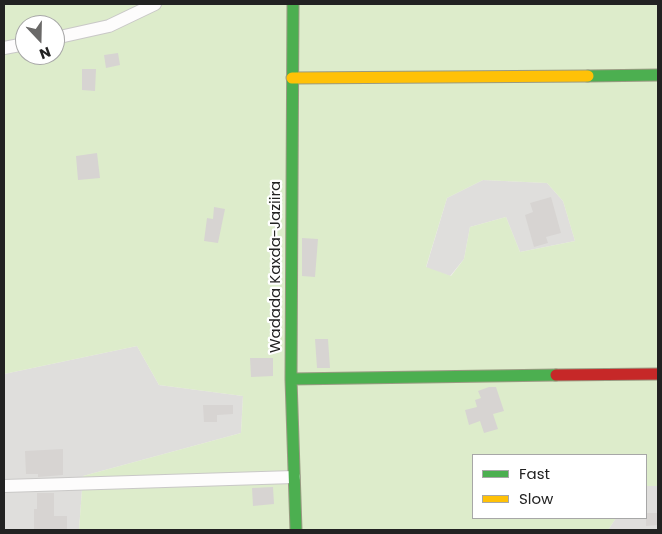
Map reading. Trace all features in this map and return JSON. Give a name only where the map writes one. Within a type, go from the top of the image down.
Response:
[{"type":"street","points":[[65,36],[109,26],[155,4]]},
{"type":"street","name":"Wadada Kaxda-Jaziira","points":[[293,4],[291,379],[296,530]]},
{"type":"street","points":[[292,78],[658,76]]},
{"type":"street","points":[[291,379],[658,374]]},
{"type":"street","points":[[4,486],[294,477]]},
{"type":"shaded area","points":[[483,180],[547,183],[563,201],[575,241],[520,252],[506,217],[470,227],[464,259],[450,276],[426,268],[447,198]]},
{"type":"shaded area","points":[[137,346],[159,385],[243,396],[241,433],[83,476],[79,530],[4,530],[4,374]]},
{"type":"shaded area","points":[[647,486],[658,486],[658,530],[608,530],[615,519],[647,519]]},
{"type":"green space","points":[[4,4],[658,4],[658,486],[647,486],[647,454],[472,454],[472,519],[615,519],[608,530],[79,530],[83,476],[241,433],[243,396],[159,385],[137,346],[4,374]],"holes":[[[483,180],[547,183],[563,201],[575,241],[520,252],[506,217],[470,227],[464,259],[451,276],[426,267],[447,198]]]},
{"type":"building","points":[[118,53],[120,65],[106,68],[104,55]]},
{"type":"building","points":[[82,69],[96,69],[95,91],[82,90]]},
{"type":"building","points":[[97,153],[100,178],[78,180],[76,156]]},
{"type":"building","points":[[551,197],[561,233],[546,237],[548,243],[534,247],[525,215],[533,212],[530,203]]},
{"type":"building","points":[[214,207],[225,209],[218,243],[204,241],[207,218],[213,219]]},
{"type":"building","points":[[302,238],[318,239],[315,277],[302,276]]},
{"type":"building","points":[[315,339],[328,339],[330,368],[317,368]]},
{"type":"building","points":[[250,358],[273,358],[273,376],[251,377]]},
{"type":"building","points":[[489,387],[496,387],[504,411],[493,414],[498,429],[484,433],[480,421],[469,425],[465,410],[477,407],[475,400],[481,398],[478,391]]},
{"type":"building","points":[[203,405],[233,405],[233,414],[217,415],[217,422],[204,422]]},
{"type":"building","points":[[63,449],[63,475],[38,477],[38,474],[26,474],[25,451]]},
{"type":"building","points":[[273,487],[274,504],[253,506],[252,488]]},
{"type":"building","points":[[37,493],[54,493],[54,516],[67,516],[67,530],[34,530],[34,509],[37,509]]},
{"type":"building","points":[[647,513],[658,513],[658,525],[646,526]]},
{"type":"traffic: fast","points":[[293,4],[291,379],[296,530]]},
{"type":"traffic: fast","points":[[588,76],[658,75]]},
{"type":"traffic: fast","points":[[291,379],[556,375]]},
{"type":"traffic: slow","points":[[292,78],[588,76]]},
{"type":"traffic: jam","points":[[556,375],[658,374]]}]
